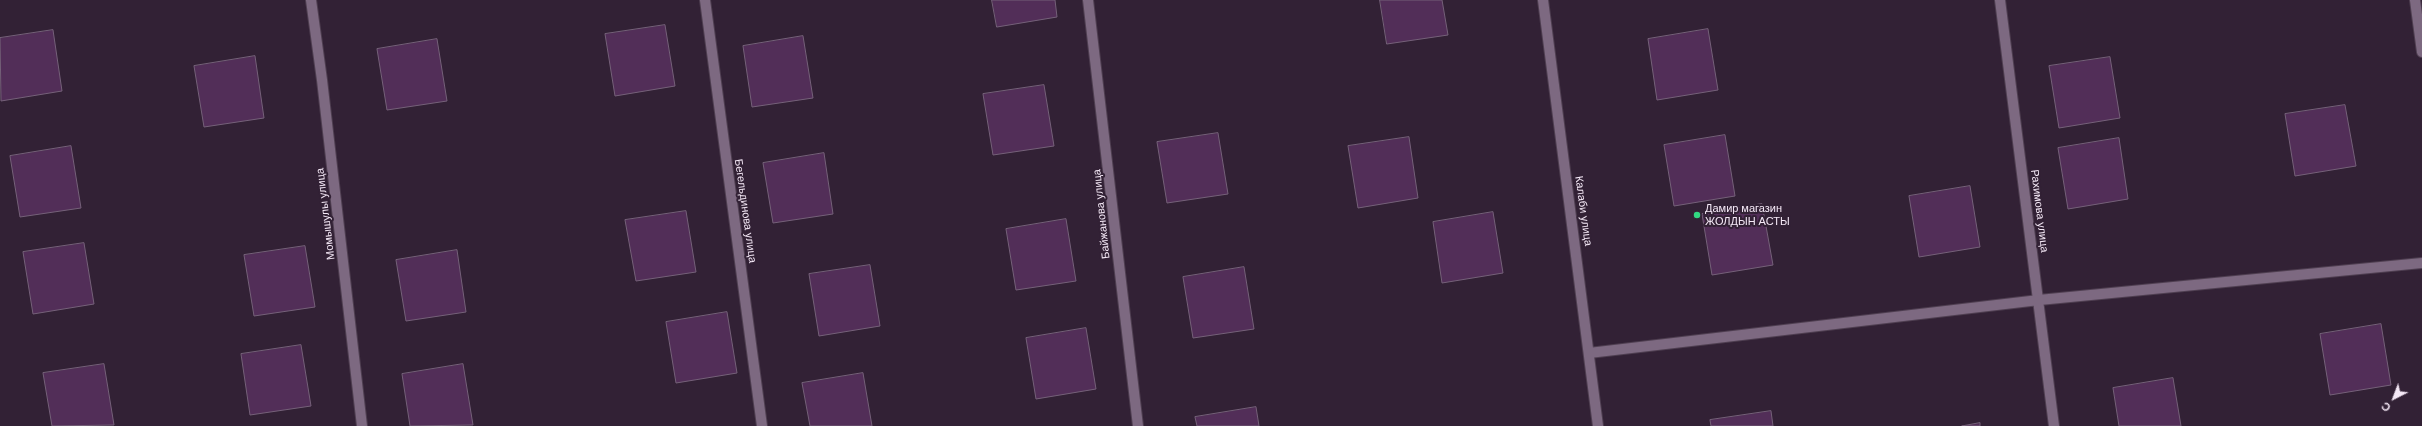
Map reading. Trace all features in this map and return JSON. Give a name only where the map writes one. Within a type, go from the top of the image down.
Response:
[{"type":"street","name":"Момышулы улица","points":[[311,0],[322,80],[362,426]]},
{"type":"street","name":"Бегельдинова улица","points":[[705,0],[762,426]]},
{"type":"street","name":"Байжанова улица","points":[[1088,0],[1138,426]]},
{"type":"street","name":"Калаби улица","points":[[1542,0],[1598,426]]},
{"type":"street","name":"Рахимова улица","points":[[2000,0],[2054,426]]},
{"type":"street","points":[[2415,0],[2422,52]]},
{"type":"street","points":[[1589,353],[2038,300],[2422,263]]},
{"type":"building","points":[[992,0],[1055,0],[1057,17],[997,27]]},
{"type":"building","points":[[1380,0],[1442,0],[1448,35],[1387,44]]},
{"type":"building","points":[[665,25],[675,86],[615,96],[605,34]]},
{"type":"building","points":[[1708,29],[1718,90],[1657,100],[1648,39]]},
{"type":"building","points":[[53,30],[62,91],[1,101],[0,38]]},
{"type":"building","points":[[803,36],[813,98],[752,107],[743,46]]},
{"type":"building","points":[[437,39],[447,101],[387,110],[377,49]]},
{"type":"building","points":[[255,56],[264,118],[204,127],[194,66]]},
{"type":"building","points":[[2110,57],[2120,118],[2059,128],[2049,66]]},
{"type":"building","points":[[1044,85],[1054,146],[993,155],[983,94]]},
{"type":"building","points":[[2345,105],[2356,166],[2295,176],[2285,114]]},
{"type":"building","points":[[1218,133],[1228,194],[1167,203],[1157,142]]},
{"type":"building","points":[[1725,135],[1735,196],[1674,206],[1664,145]]},
{"type":"building","points":[[1409,137],[1418,198],[1358,208],[1348,146]]},
{"type":"building","points":[[2119,138],[2128,199],[2068,209],[2058,148]]},
{"type":"building","points":[[71,146],[81,208],[20,217],[10,156]]},
{"type":"building","points":[[824,153],[833,214],[773,223],[763,163]]},
{"type":"building","points":[[1970,186],[1980,247],[1919,257],[1909,196]]},
{"type":"building","points":[[1762,204],[1773,265],[1712,275],[1702,214]]},
{"type":"building","points":[[686,211],[696,272],[636,281],[625,220]]},
{"type":"building","points":[[1493,212],[1503,273],[1442,283],[1433,222]]},
{"type":"building","points":[[1066,219],[1076,281],[1016,290],[1006,229]]},
{"type":"building","points":[[84,243],[94,304],[33,314],[23,252]]},
{"type":"building","points":[[305,246],[315,307],[254,316],[244,255]]},
{"type":"building","points":[[457,250],[466,312],[406,321],[396,260]]},
{"type":"building","points":[[870,265],[880,326],[819,336],[809,274]]},
{"type":"building","points":[[1244,267],[1254,329],[1193,338],[1183,277]]},
{"type":"building","points":[[727,312],[737,373],[676,383],[666,322]]},
{"type":"building","points":[[2381,324],[2391,385],[2330,395],[2320,334]]},
{"type":"building","points":[[1086,328],[1096,389],[1036,399],[1026,338]]},
{"type":"building","points":[[301,345],[311,406],[250,415],[241,354]]},
{"type":"building","points":[[104,364],[114,425],[52,426],[43,373]]},
{"type":"building","points":[[463,364],[473,425],[410,426],[402,374]]},
{"type":"building","points":[[863,373],[872,426],[810,426],[802,383]]},
{"type":"building","points":[[2173,378],[2181,426],[2119,426],[2113,388]]},
{"type":"building","points":[[1256,407],[1259,426],[1197,426],[1195,417]]},
{"type":"building","points":[[1771,411],[1773,426],[1711,426],[1710,420]]},
{"type":"building","points":[[1980,423],[1980,426],[1962,426]]},
{"type":"place","name":"Дамир магазин ЖОЛДЫН АСТЫ","points":[[1697,215]]}]
